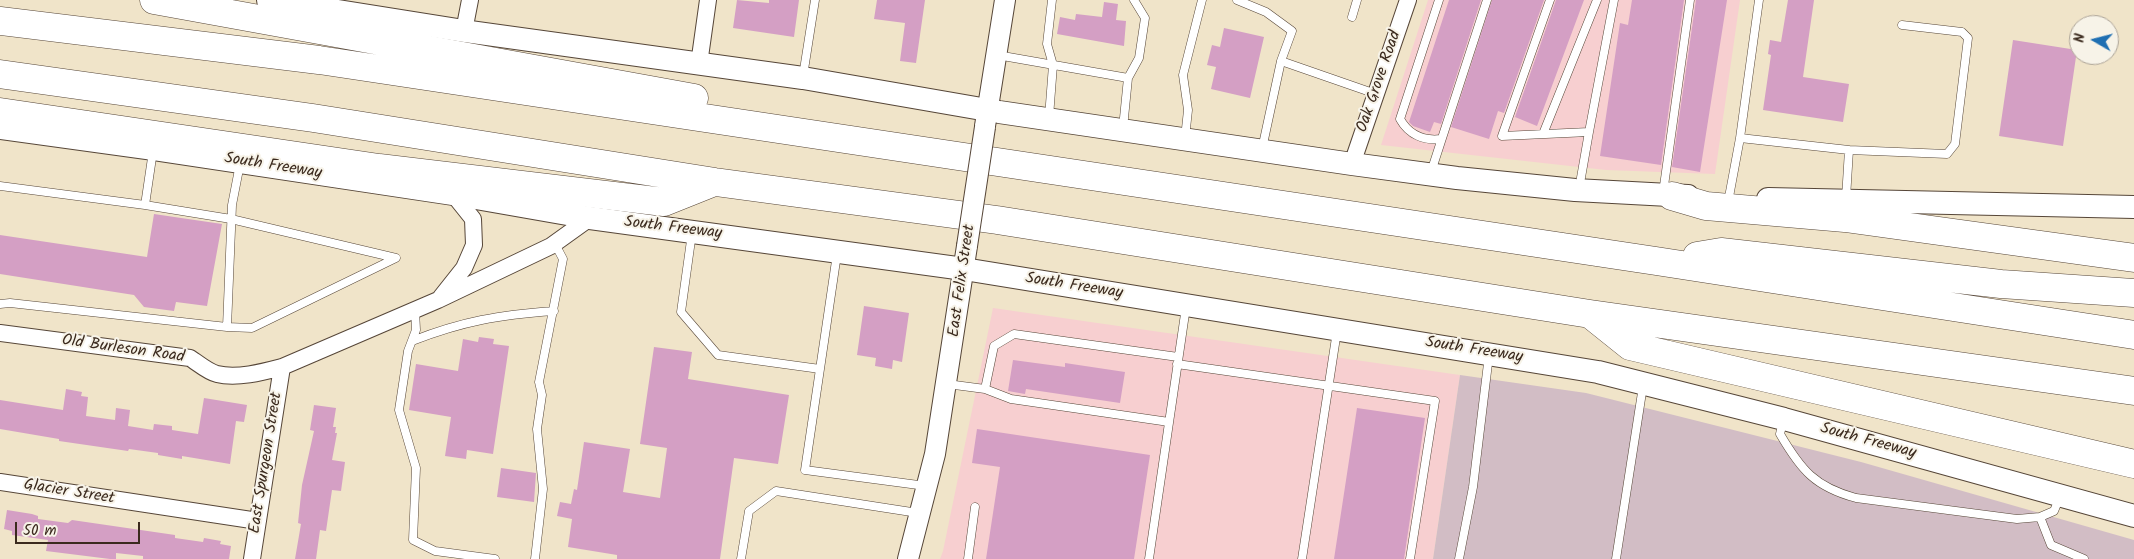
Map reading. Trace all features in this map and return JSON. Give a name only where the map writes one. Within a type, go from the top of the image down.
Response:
[{"type":"highway","points":[[154,0],[709,101],[751,125]]},
{"type":"highway","points":[[0,21],[318,60],[1656,261],[2134,335]]},
{"type":"highway","points":[[0,74],[313,118],[715,182],[997,220],[1590,314],[2134,391]]},
{"type":"highway","points":[[0,112],[379,168],[664,202],[715,182]]},
{"type":"highway","points":[[1667,195],[1706,206],[1845,218],[2134,258]]},
{"type":"highway","points":[[1656,261],[1721,252],[2001,284],[2134,293]]},
{"type":"highway","points":[[1590,314],[1630,346],[2134,464]]},
{"type":"highway","points":[[2090,384],[2117,407],[2134,410]]},
{"type":"highway","points":[[2004,434],[2134,476]]},
{"type":"main road","points":[[268,0],[464,31],[803,78],[987,118],[1049,119],[1430,175],[1579,190],[1667,195],[1846,202],[2134,207]]},
{"type":"main road","name":"South Freeway","points":[[0,128],[453,194],[590,218],[964,269],[1489,353],[1643,383],[1784,419],[2134,516]]},
{"type":"street","points":[[464,31],[470,0]]},
{"type":"street","points":[[699,64],[708,0]]},
{"type":"street","name":"East Felix Street","points":[[908,559],[928,486],[948,384],[1005,0]]},
{"type":"street","name":"Oak Grove Road","points":[[1352,164],[1408,0]]},
{"type":"street","name":"Old Burleson Road","points":[[438,300],[464,268],[474,246],[473,219],[453,194]]},
{"type":"street","name":"Old Burleson Road","points":[[0,333],[190,358],[216,374],[238,375],[282,367],[438,300],[555,244],[590,218]]},
{"type":"street","name":"East Spurgeon Street","points":[[252,559],[282,367]]},
{"type":"street","name":"Glacier Street","points":[[0,482],[258,522]]},
{"type":"lane","points":[[803,78],[815,0]]},
{"type":"lane","points":[[1049,119],[1053,65],[1047,44],[1052,0]]},
{"type":"lane","points":[[1123,130],[1128,78],[1138,58],[1145,18],[1134,0]]},
{"type":"lane","points":[[1185,140],[1188,110],[1183,75],[1202,0]]},
{"type":"lane","points":[[1237,0],[1266,12],[1292,31],[1281,61],[1261,151]]},
{"type":"lane","points":[[1352,17],[1357,0]]},
{"type":"lane","points":[[1439,0],[1400,119],[1405,128],[1427,140],[1441,139]]},
{"type":"lane","points":[[1430,175],[1487,0]]},
{"type":"lane","points":[[1550,0],[1502,136],[1589,132]]},
{"type":"lane","points":[[1543,134],[1597,0]]},
{"type":"lane","points":[[1579,190],[1614,0]]},
{"type":"lane","points":[[1667,195],[1690,0]]},
{"type":"lane","points":[[1729,197],[1740,138],[1759,0]]},
{"type":"lane","points":[[1740,138],[1848,150],[1947,154],[1955,144],[1968,38],[1962,32],[1902,25]]},
{"type":"lane","points":[[996,55],[1128,78]]},
{"type":"lane","points":[[1281,61],[1376,94]]},
{"type":"lane","points":[[144,205],[154,149]]},
{"type":"lane","points":[[1846,202],[1848,150]]},
{"type":"lane","points":[[227,326],[231,219],[240,162]]},
{"type":"lane","points":[[0,186],[144,205],[231,219],[396,258],[252,328],[10,303],[0,304]]},
{"type":"lane","points":[[692,231],[681,312],[718,355],[820,369]]},
{"type":"lane","points":[[535,559],[543,488],[537,429],[542,395],[539,382],[563,259],[555,244]]},
{"type":"lane","points":[[838,251],[805,470],[928,486]]},
{"type":"lane","points":[[1148,559],[1186,305]]},
{"type":"lane","points":[[415,310],[416,330],[408,351],[400,410],[416,468],[413,540],[435,551],[495,559]]},
{"type":"lane","points":[[412,341],[450,326],[499,315],[554,311]]},
{"type":"lane","points":[[1302,559],[1337,329]]},
{"type":"lane","points":[[985,389],[994,346],[1014,334],[1328,387],[1435,401],[1410,559]]},
{"type":"lane","points":[[1459,559],[1473,487],[1489,353]]},
{"type":"lane","points":[[1616,559],[1643,383]]},
{"type":"lane","points":[[948,384],[985,389],[1011,399],[1169,422]]},
{"type":"lane","points":[[1784,419],[1780,434],[1790,451],[1811,477],[1836,492],[1856,498],[2017,519],[2040,517],[2054,511],[2060,495]]},
{"type":"lane","points":[[741,559],[750,511],[776,491],[921,514]]},
{"type":"lane","points":[[968,559],[975,507]]},
{"type":"lane","points":[[2040,517],[2051,545],[2084,559]]},
{"type":"shaded area","points":[[1428,0],[1740,0],[1715,174],[1606,170],[1381,145]]},
{"type":"shaded area","points":[[993,308],[1460,375],[1433,559],[940,559]]},
{"type":"shaded area","points":[[1460,375],[1586,393],[1861,462],[2134,540],[2134,559],[1433,559]]},
{"type":"building","points":[[737,0],[769,3],[769,0],[799,0],[794,37],[733,28]]},
{"type":"building","points":[[877,0],[925,0],[916,63],[900,61],[905,23],[874,19]]},
{"type":"building","points":[[1449,0],[1481,0],[1441,124],[1434,122],[1430,132],[1413,126],[1409,122]]},
{"type":"building","points":[[1492,0],[1544,0],[1504,113],[1498,111],[1489,139],[1451,127]]},
{"type":"building","points":[[1556,0],[1584,0],[1537,126],[1515,117]]},
{"type":"building","points":[[1632,0],[1684,0],[1661,165],[1600,156],[1620,23],[1628,25]]},
{"type":"building","points":[[1696,0],[1727,0],[1700,172],[1672,167]]},
{"type":"building","points":[[1788,0],[1814,0],[1803,77],[1849,84],[1843,122],[1763,110],[1771,55],[1768,54],[1770,40],[1781,42]]},
{"type":"building","points":[[1104,2],[1118,4],[1116,20],[1126,21],[1124,46],[1057,34],[1060,17],[1075,20],[1076,14],[1102,17]]},
{"type":"building","points":[[1224,28],[1264,37],[1250,98],[1211,89],[1216,67],[1207,65],[1212,45],[1220,47]]},
{"type":"building","points":[[2013,40],[2069,49],[2069,65],[2075,65],[2063,146],[1999,136]]},
{"type":"building","points":[[154,214],[222,224],[207,306],[176,302],[174,311],[144,307],[134,295],[0,274],[0,235],[147,257]]},
{"type":"building","points":[[864,306],[909,313],[902,362],[893,360],[892,369],[875,366],[876,358],[857,355]]},
{"type":"building","points":[[479,337],[494,339],[493,344],[509,346],[493,454],[467,450],[466,459],[445,456],[451,417],[409,410],[416,364],[458,371],[463,339],[478,342]]},
{"type":"building","points":[[654,347],[692,352],[688,379],[789,395],[778,464],[734,458],[720,559],[617,559],[617,555],[568,547],[572,519],[557,516],[560,502],[571,504],[574,489],[577,490],[584,442],[630,449],[623,492],[660,498],[667,448],[640,444]]},
{"type":"building","points":[[1013,360],[1065,367],[1065,363],[1125,372],[1120,403],[1026,389],[1025,394],[1008,391]]},
{"type":"building","points":[[66,389],[82,392],[81,396],[88,397],[86,416],[115,420],[116,408],[130,410],[128,426],[153,430],[154,424],[172,426],[172,430],[198,434],[204,398],[247,405],[244,422],[236,421],[230,464],[182,456],[182,459],[158,455],[158,453],[129,449],[128,451],[59,441],[59,439],[0,429],[0,400],[63,410]]},
{"type":"building","points":[[314,405],[336,408],[333,427],[336,427],[335,433],[337,433],[332,460],[345,462],[341,491],[332,490],[326,531],[320,530],[316,559],[295,559],[301,524],[298,523],[302,485],[314,431],[310,430]]},
{"type":"building","points":[[1357,408],[1425,418],[1404,559],[1334,559]]},
{"type":"building","points":[[977,429],[1150,455],[1134,559],[986,559],[1000,467],[972,463]]},
{"type":"building","points":[[501,468],[536,473],[534,502],[497,497]]},
{"type":"building","points":[[7,510],[32,514],[38,516],[38,519],[68,523],[72,520],[175,535],[175,538],[203,542],[204,538],[221,541],[220,544],[231,546],[229,559],[143,559],[143,556],[116,553],[116,559],[110,559],[46,551],[48,540],[12,535],[12,531],[4,529]]}]
